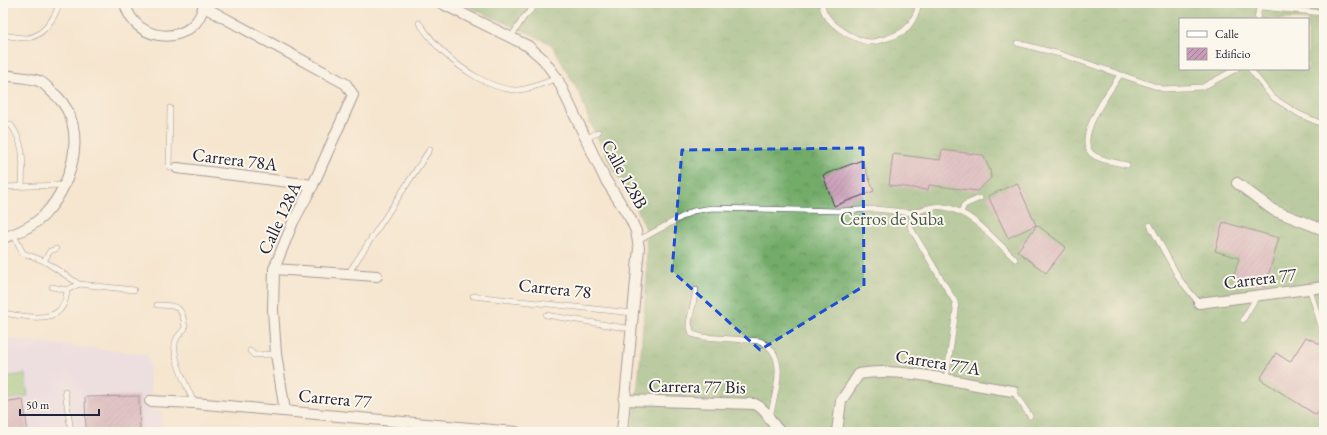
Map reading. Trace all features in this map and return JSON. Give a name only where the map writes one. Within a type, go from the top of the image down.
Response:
[{"type":"street","points":[[125,3],[130,17],[139,27],[151,34],[164,36],[177,34],[189,28],[198,19],[204,5]]},
{"type":"street","name":"Calle 128B","points":[[441,3],[528,46],[543,59],[557,78],[605,179],[630,218],[639,240],[634,313],[624,400],[622,432]]},
{"type":"street","name":"Calle 128A","points":[[204,5],[346,84],[353,95],[313,186],[293,222],[274,269],[273,310],[276,354],[285,411]]},
{"type":"street","points":[[3,75],[40,82],[59,97],[72,118],[74,139],[73,161],[65,185],[45,214],[13,234],[3,238]]},
{"type":"street","name":"Carrera 78A","points":[[177,168],[313,186]]},
{"type":"street","points":[[1237,183],[1273,210],[1324,230]]},
{"type":"street","points":[[274,269],[377,276]]},
{"type":"street","name":"Carrera 77","points":[[1200,303],[1324,287]]},
{"type":"street","name":"Carrera 77A","points":[[837,432],[841,401],[859,374],[877,371],[1013,391]]},
{"type":"street","name":"Carrera 77 Bis","points":[[624,400],[755,404],[760,406],[781,432]]},
{"type":"street","name":"Carrera 77","points":[[150,401],[194,402],[471,430],[516,432]]},
{"type":"lane","points":[[3,35],[27,38],[44,30],[57,11],[59,3]]},
{"type":"lane","points":[[511,37],[524,17],[538,3]]},
{"type":"lane","points":[[822,3],[822,7],[834,25],[854,38],[873,42],[903,31],[912,20],[918,7],[918,3]]},
{"type":"lane","points":[[1257,18],[1260,5],[1324,13]]},
{"type":"lane","points":[[419,23],[442,51],[463,68],[493,84],[516,90],[545,83],[557,78]]},
{"type":"lane","points":[[1017,43],[1060,54],[1163,89],[1203,88],[1234,70]]},
{"type":"lane","points":[[1251,70],[1272,97],[1299,114],[1322,124]]},
{"type":"lane","points":[[1120,75],[1090,126],[1086,139],[1087,147],[1096,156],[1126,165]]},
{"type":"lane","points":[[170,108],[169,167],[177,168]]},
{"type":"lane","points":[[3,123],[11,125],[20,138],[23,154],[22,185]]},
{"type":"lane","points":[[586,139],[598,132]]},
{"type":"lane","points":[[348,274],[430,149]]},
{"type":"lane","points":[[3,187],[22,185],[65,185]]},
{"type":"lane","points":[[961,212],[964,205],[980,198]]},
{"type":"lane","points":[[639,240],[693,211],[712,208],[840,211],[875,209],[914,212],[927,208],[943,207],[961,212],[1015,259]]},
{"type":"lane","points":[[914,212],[910,227],[955,302],[956,310],[946,380]]},
{"type":"lane","points":[[1150,225],[1180,280],[1200,303]]},
{"type":"lane","points":[[13,234],[23,253],[44,261],[79,284],[134,290]]},
{"type":"lane","points":[[44,261],[50,252],[56,249]]},
{"type":"lane","points":[[52,286],[68,290],[79,284]]},
{"type":"lane","points":[[3,313],[34,318],[49,316],[61,312],[67,299],[68,290]]},
{"type":"lane","points":[[696,290],[689,323],[692,334],[703,337],[760,341],[768,344],[774,352],[779,369],[770,417]]},
{"type":"lane","points":[[1310,290],[1324,336]]},
{"type":"lane","name":"Carrera 78","points":[[473,296],[634,313]]},
{"type":"lane","points":[[1243,320],[1258,296]]},
{"type":"lane","points":[[157,305],[171,305],[179,308],[184,317],[185,328],[176,338],[174,347],[179,366],[194,402]]},
{"type":"lane","points":[[546,315],[632,329]]},
{"type":"lane","points":[[250,351],[254,355],[276,354]]},
{"type":"lane","points":[[66,391],[71,432]]},
{"type":"lane","points":[[1013,391],[1030,416]]},
{"type":"highlighted area","points":[[863,148],[864,286],[760,350],[672,271],[682,150]]},
{"type":"shaded area","points":[[3,338],[149,355],[151,411],[163,411],[161,432],[3,432]]},
{"type":"green space","name":"Cerros de Suba","points":[[459,3],[1324,3],[1324,432],[633,432],[647,274],[646,229],[637,209],[615,172],[590,123],[580,95],[552,45],[529,33]]},
{"type":"green space","points":[[25,374],[28,396],[3,400],[3,377]]},
{"type":"building","points":[[942,150],[983,155],[990,170],[991,178],[977,191],[929,185],[928,190],[889,185],[893,154],[940,160]]},
{"type":"building","points":[[862,160],[874,191],[834,206],[823,175]]},
{"type":"building","points":[[1017,183],[1036,225],[1008,238],[988,196]]},
{"type":"building","points":[[1223,222],[1279,238],[1265,287],[1233,278],[1239,258],[1215,251]]},
{"type":"building","points":[[1037,225],[1066,247],[1046,273],[1017,251]]},
{"type":"building","points":[[1306,337],[1324,346],[1324,402],[1316,415],[1260,379],[1276,353],[1290,362]]},
{"type":"building","points":[[139,396],[140,432],[86,432],[85,397]]},
{"type":"building","points":[[23,399],[28,432],[3,432],[3,402]]}]
